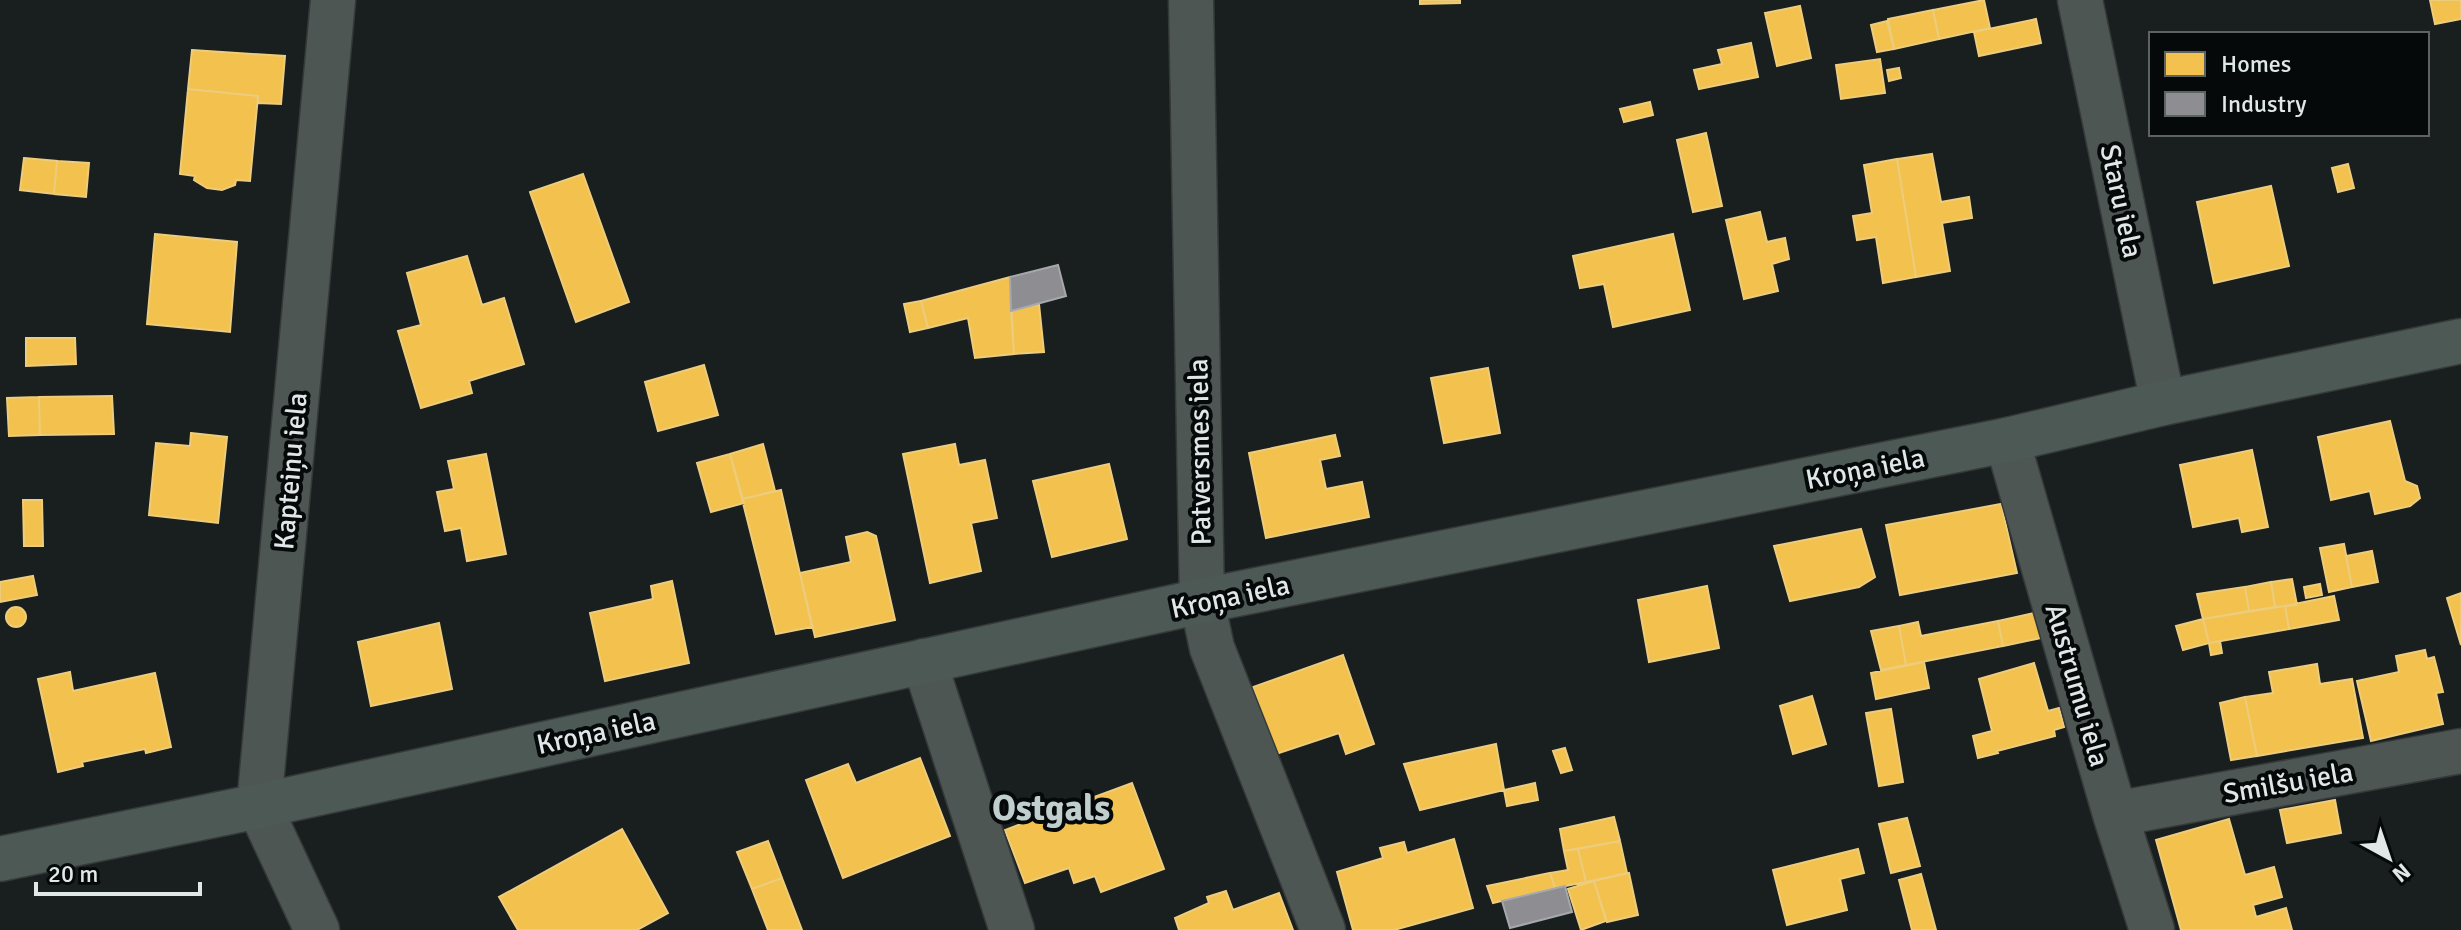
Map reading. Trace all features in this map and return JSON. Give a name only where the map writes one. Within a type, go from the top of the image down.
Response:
[{"type":"street","name":"Kapteiņu iela","points":[[259,806],[333,0]]},
{"type":"street","name":"Patversmes iela","points":[[1191,0],[1202,601],[1212,648],[1323,930]]},
{"type":"street","name":"Staru iela","points":[[2080,0],[2163,403]]},
{"type":"street","name":"Kroņa iela","points":[[0,859],[259,806],[1202,601],[2007,440],[2163,403],[2461,341]]},
{"type":"street","name":"Austrumu iela","points":[[2007,440],[2115,814],[2152,930]]},
{"type":"street","points":[[924,661],[1012,930]]},
{"type":"street","name":"Smilšu iela","points":[[2115,814],[2461,751]]},
{"type":"street","points":[[259,806],[317,930]]},
{"type":"building: Homes","points":[[1420,0],[1460,0],[1460,3],[1420,4]]},
{"type":"building: Homes","points":[[1984,0],[1990,28],[1939,39],[1933,10]]},
{"type":"building: Homes","points":[[2430,0],[2461,0],[2461,19],[2435,24]]},
{"type":"building: Homes","points":[[1800,6],[1811,58],[1777,66],[1765,13]]},
{"type":"building: Homes","points":[[1933,10],[1939,39],[1894,49],[1888,19]]},
{"type":"building: Homes","points":[[2036,19],[2041,43],[1979,56],[1974,32]]},
{"type":"building: Homes","points":[[1887,21],[1894,49],[1877,52],[1871,25]]},
{"type":"building: Homes","points":[[1751,43],[1758,77],[1699,89],[1694,70],[1722,64],[1718,50]]},
{"type":"building: Homes","points":[[192,50],[285,56],[281,104],[258,103],[258,96],[188,89]]},
{"type":"building: Homes","points":[[1880,59],[1885,93],[1841,99],[1836,65]]},
{"type":"building: Homes","points":[[1899,68],[1901,78],[1889,81],[1887,70]]},
{"type":"building: Homes","points":[[188,89],[258,96],[250,181],[236,180],[235,185],[222,190],[207,188],[194,180],[195,176],[180,174]]},
{"type":"building: Homes","points":[[1650,102],[1653,115],[1624,122],[1620,109]]},
{"type":"building: Homes","points":[[1706,133],[1722,206],[1693,212],[1677,140]]},
{"type":"building: Homes","points":[[1932,154],[1941,202],[1969,197],[1972,218],[1942,223],[1950,271],[1916,277],[1897,159]]},
{"type":"building: Homes","points":[[24,158],[57,161],[54,194],[20,190]]},
{"type":"building: Homes","points":[[1897,159],[1916,277],[1883,283],[1876,237],[1857,240],[1853,216],[1872,213],[1864,165]]},
{"type":"building: Homes","points":[[57,161],[89,163],[86,197],[54,194]]},
{"type":"building: Homes","points":[[2348,164],[2354,188],[2338,192],[2332,168]]},
{"type":"building: Homes","points":[[583,174],[629,302],[576,322],[530,192]]},
{"type":"building: Homes","points":[[2271,186],[2289,266],[2214,283],[2197,202]]},
{"type":"building: Homes","points":[[1760,212],[1767,242],[1785,238],[1789,259],[1772,264],[1778,291],[1744,299],[1726,220]]},
{"type":"building: Homes","points":[[155,234],[237,242],[230,332],[147,324]]},
{"type":"building: Homes","points":[[1673,234],[1690,310],[1613,327],[1604,284],[1580,288],[1573,256]]},
{"type":"building: Homes","points":[[467,256],[482,305],[504,298],[524,364],[469,381],[472,393],[421,408],[398,331],[421,325],[407,273]]},
{"type":"building: Homes","points":[[1010,277],[1014,354],[975,358],[968,318],[928,328],[921,301]]},
{"type":"building: Homes","points":[[921,301],[928,328],[910,332],[904,304]]},
{"type":"building: Homes","points":[[1039,304],[1044,352],[1014,354],[1011,311]]},
{"type":"building: Homes","points":[[26,338],[75,338],[76,364],[26,366]]},
{"type":"building: Homes","points":[[704,365],[718,415],[658,431],[645,382]]},
{"type":"building: Homes","points":[[1488,368],[1500,433],[1444,443],[1431,378]]},
{"type":"building: Homes","points":[[112,396],[114,434],[40,435],[39,397]]},
{"type":"building: Homes","points":[[39,397],[40,435],[9,436],[7,398]]},
{"type":"building: Homes","points":[[2390,421],[2405,481],[2417,486],[2420,498],[2410,506],[2375,514],[2370,491],[2331,500],[2318,437]]},
{"type":"building: Homes","points":[[191,433],[227,437],[218,523],[149,515],[156,443],[190,446]]},
{"type":"building: Homes","points":[[1335,435],[1340,456],[1320,460],[1326,489],[1362,482],[1369,517],[1266,538],[1249,453]]},
{"type":"building: Homes","points":[[763,444],[775,491],[742,499],[730,454]]},
{"type":"building: Homes","points":[[955,444],[959,465],[985,460],[997,518],[971,523],[981,571],[930,583],[903,454]]},
{"type":"building: Homes","points":[[2252,450],[2268,527],[2242,532],[2239,518],[2193,527],[2180,465]]},
{"type":"building: Homes","points":[[486,454],[506,554],[467,561],[461,528],[445,531],[437,492],[454,489],[448,461]]},
{"type":"building: Homes","points":[[730,454],[744,503],[711,512],[697,463]]},
{"type":"building: Homes","points":[[1109,464],[1127,539],[1052,557],[1033,481]]},
{"type":"building: Homes","points":[[781,490],[812,627],[776,634],[742,499]]},
{"type":"building: Homes","points":[[23,500],[42,500],[43,546],[24,546]]},
{"type":"building: Homes","points":[[2001,504],[2017,573],[1900,595],[1886,525]]},
{"type":"building: Homes","points":[[1861,529],[1875,577],[1859,587],[1790,601],[1774,546]]},
{"type":"building: Homes","points":[[867,532],[876,536],[895,620],[815,637],[800,573],[851,562],[846,537]]},
{"type":"building: Homes","points":[[2344,544],[2352,587],[2329,592],[2320,548]]},
{"type":"building: Homes","points":[[2372,551],[2378,582],[2352,587],[2346,556]]},
{"type":"building: Homes","points":[[33,576],[37,595],[0,602],[0,582]]},
{"type":"building: Homes","points":[[2292,579],[2297,605],[2275,607],[2271,582]]},
{"type":"building: Homes","points":[[672,581],[689,663],[605,681],[590,613],[653,599],[651,586]]},
{"type":"building: Homes","points":[[2271,582],[2275,607],[2249,611],[2245,587]]},
{"type":"building: Homes","points":[[2320,584],[2322,595],[2306,598],[2304,587]]},
{"type":"building: Homes","points":[[1707,586],[1719,648],[1649,662],[1638,600]]},
{"type":"building: Homes","points":[[2245,587],[2249,611],[2203,619],[2197,594]]},
{"type":"building: Homes","points":[[2461,593],[2461,645],[2447,598]]},
{"type":"building: Homes","points":[[2334,596],[2339,620],[2289,629],[2285,606]]},
{"type":"building: Homes","points":[[2285,606],[2289,629],[2209,643],[2203,619]]},
{"type":"building: Homes","points":[[12,607],[20,607],[26,617],[20,627],[12,627],[6,621],[6,613]]},
{"type":"building: Homes","points":[[2034,613],[2041,638],[2003,646],[1998,621]]},
{"type":"building: Homes","points":[[2203,619],[2209,643],[2183,650],[2176,626]]},
{"type":"building: Homes","points":[[1998,621],[2003,646],[1906,665],[1899,626],[1918,622],[1921,636]]},
{"type":"building: Homes","points":[[439,623],[452,689],[371,706],[358,642]]},
{"type":"building: Homes","points":[[1899,626],[1906,665],[1881,670],[1871,631]]},
{"type":"building: Homes","points":[[2220,641],[2222,653],[2211,655],[2209,643]]},
{"type":"building: Homes","points":[[2425,650],[2427,659],[2434,657],[2443,692],[2436,693],[2443,724],[2371,741],[2357,681],[2399,672],[2396,656]]},
{"type":"building: Homes","points":[[1343,655],[1374,744],[1346,754],[1339,733],[1276,754],[1253,687]]},
{"type":"building: Homes","points":[[1924,662],[1929,688],[1876,699],[1871,673]]},
{"type":"building: Homes","points":[[2034,663],[2048,711],[2059,708],[2064,727],[2054,730],[2055,736],[1978,758],[1973,736],[1992,731],[1979,679]]},
{"type":"building: Homes","points":[[2317,664],[2320,684],[2352,679],[2363,738],[2257,756],[2245,697],[2273,693],[2269,672]]},
{"type":"building: Homes","points":[[70,672],[73,691],[155,673],[171,747],[82,762],[83,766],[58,772],[38,679]]},
{"type":"building: Homes","points":[[1812,696],[1826,744],[1793,754],[1780,706]]},
{"type":"building: Homes","points":[[2245,697],[2257,756],[2231,760],[2220,703]]},
{"type":"building: Homes","points":[[1891,709],[1903,782],[1879,786],[1866,713]]},
{"type":"building: Homes","points":[[1496,744],[1504,790],[1420,810],[1404,764]]},
{"type":"building: Homes","points":[[1565,748],[1572,770],[1561,773],[1553,751]]},
{"type":"building: Homes","points":[[920,758],[950,836],[843,878],[806,780],[848,764],[856,783]]},
{"type":"building: Homes","points":[[1132,783],[1164,869],[1101,892],[1095,876],[1074,883],[1069,868],[1025,883],[1005,830]]},
{"type":"building: Homes","points":[[1535,783],[1538,800],[1507,806],[1504,790]]},
{"type":"building: Homes","points":[[2335,800],[2341,833],[2287,843],[2280,810]]},
{"type":"building: Homes","points":[[1614,817],[1620,841],[1564,851],[1560,829]]},
{"type":"building: Homes","points":[[1907,818],[1920,866],[1891,873],[1879,824]]},
{"type":"building: Homes","points":[[2229,819],[2245,875],[2274,867],[2282,897],[2253,905],[2256,917],[2286,908],[2292,930],[2181,930],[2156,840]]},
{"type":"building: Homes","points":[[622,829],[668,913],[637,930],[518,930],[499,897]]},
{"type":"building: Homes","points":[[1454,839],[1473,908],[1394,930],[1353,930],[1337,872],[1383,858],[1380,848],[1404,842],[1407,853]]},
{"type":"building: Homes","points":[[768,841],[782,878],[752,889],[737,852]]},
{"type":"building: Homes","points":[[1620,841],[1627,873],[1586,882],[1578,849]]},
{"type":"building: Homes","points":[[1578,849],[1586,882],[1555,888],[1550,873],[1568,870],[1564,851]]},
{"type":"building: Homes","points":[[1858,849],[1864,873],[1840,879],[1847,910],[1787,925],[1773,870]]},
{"type":"building: Homes","points":[[1550,873],[1555,888],[1493,903],[1487,886]]},
{"type":"building: Homes","points":[[1629,873],[1638,915],[1607,922],[1594,881]]},
{"type":"building: Homes","points":[[1921,874],[1936,930],[1912,930],[1899,880]]},
{"type":"building: Homes","points":[[782,878],[802,930],[768,930],[752,889]]},
{"type":"building: Homes","points":[[1594,881],[1606,921],[1581,930],[1568,889]]},
{"type":"building: Homes","points":[[1226,891],[1233,910],[1279,893],[1293,930],[1179,930],[1175,918],[1209,903],[1207,897]]},
{"type":"building: Industry","points":[[1058,265],[1066,296],[1011,311],[1010,277]]},
{"type":"building: Industry","points":[[1565,886],[1572,912],[1510,928],[1502,901]]},
{"type":"district","name":"Ostgals","points":[[1051,807]]}]
